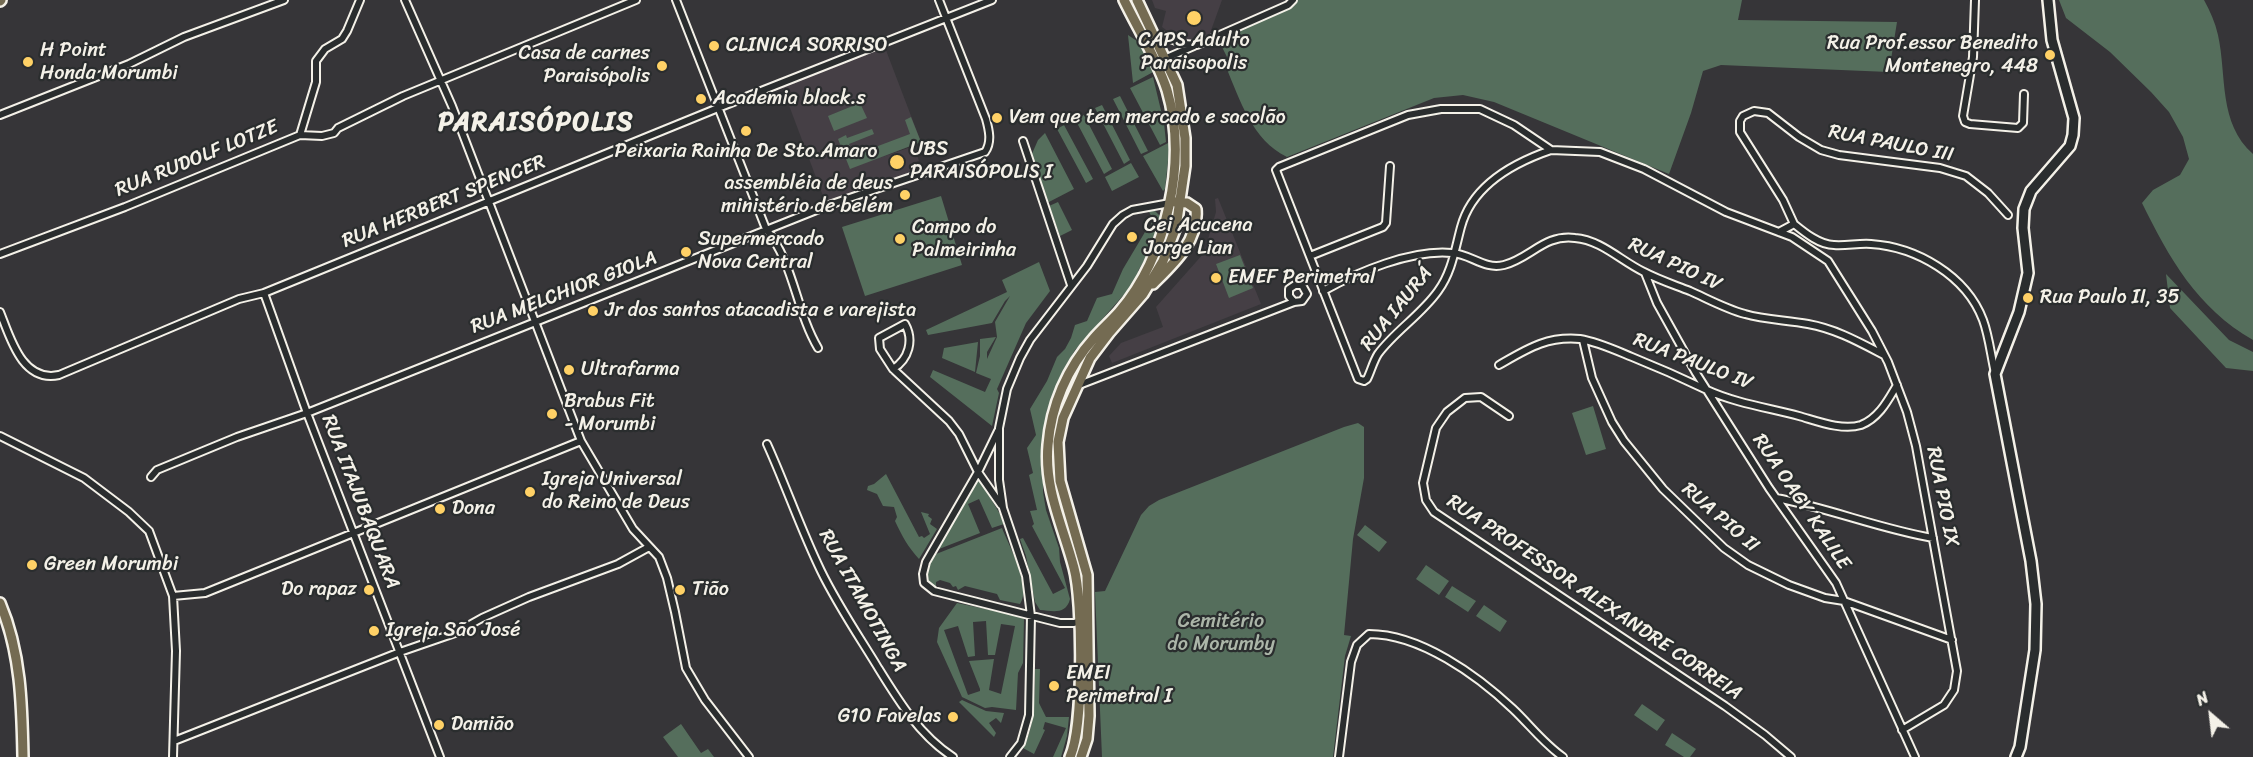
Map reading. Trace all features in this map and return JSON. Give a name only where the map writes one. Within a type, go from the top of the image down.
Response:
[{"type":"main road","points":[[1070,757],[1077,732],[1079,620],[1077,578],[1052,502],[1047,473],[1050,427],[1061,390],[1077,359],[1119,312],[1146,272],[1163,228],[1170,202],[1176,140],[1169,99],[1156,63],[1124,0]]},
{"type":"main road","points":[[1137,0],[1167,58],[1179,92],[1185,138],[1185,166],[1176,227],[1166,254],[1143,294]]},
{"type":"main road","points":[[1081,757],[1087,739],[1089,716],[1088,575],[1060,481],[1058,442],[1063,418],[1076,387],[1096,350],[1143,294],[1176,262],[1191,236],[1196,209],[1187,203],[1170,202]]},
{"type":"main road","points":[[0,603],[13,642],[19,676],[23,757]]},
{"type":"street","points":[[0,115],[129,64],[184,37],[284,0]]},
{"type":"street","points":[[300,135],[316,82],[316,61],[325,49],[342,39],[360,0]]},
{"type":"street","points":[[405,0],[441,80],[581,441],[628,520],[659,557],[667,578],[686,668],[705,700],[749,757]]},
{"type":"street","name":"RUA RUDOLF LOTZE","points":[[0,254],[125,207],[300,135],[322,136],[334,133],[348,123],[441,80],[636,0]]},
{"type":"street","points":[[676,0],[766,229],[775,240],[799,297],[806,324],[818,348]]},
{"type":"street","points":[[939,0],[947,18]]},
{"type":"street","name":"RUA HERBERT SPENCER","points":[[0,312],[17,353],[25,364],[41,375],[59,375],[238,299],[264,293],[718,108],[992,0]]},
{"type":"street","points":[[1156,63],[1288,5],[1293,0]]},
{"type":"street","points":[[1975,0],[1973,57],[1963,116],[1965,122],[2018,128],[2024,123],[2024,94]]},
{"type":"street","points":[[1995,374],[2019,312],[2028,273],[2023,228],[2024,209],[2031,191],[2070,146],[2073,135],[2074,118],[2052,40],[2048,0]]},
{"type":"street","name":"RUA MELCHIOR GIOLA","points":[[150,477],[157,470],[217,445],[308,413],[678,267],[766,229],[987,150],[989,143],[986,119],[947,18]]},
{"type":"street","points":[[1145,43],[1165,36],[1184,44],[1197,45]]},
{"type":"street","points":[[1456,253],[1429,252],[1402,258],[1323,291],[1276,174],[1279,167],[1400,118],[1449,108],[1470,107],[1487,111],[1514,125],[1551,150]]},
{"type":"street","name":"RUA PAULO III","points":[[1794,224],[1783,200],[1740,132],[1740,121],[1743,116],[1754,111],[1768,113],[1799,138],[1821,150],[1839,155],[1940,168],[1966,176],[1988,193],[2008,215]]},
{"type":"street","points":[[1023,141],[1071,285]]},
{"type":"street","name":"RUA PIO IX","points":[[1551,150],[1600,152],[1618,158],[1644,169],[1725,212],[1779,232],[1813,249],[1828,261],[1862,313],[1884,355],[1907,412],[1916,446],[1957,671],[1957,682],[1950,698],[1934,712],[1902,730]]},
{"type":"street","name":"RUA IAURÁ","points":[[1323,291],[1353,369],[1361,381],[1367,379],[1382,350],[1439,291],[1456,253],[1466,212],[1482,189],[1528,158],[1551,150]]},
{"type":"street","points":[[1310,256],[1383,227],[1386,223],[1390,166]]},
{"type":"street","points":[[1010,757],[1021,744],[1029,715],[1031,616],[1026,576],[1004,508],[999,480],[999,428],[1007,389],[1020,358],[1036,331],[1087,266],[1119,218],[1132,210],[1170,202]]},
{"type":"street","points":[[1779,232],[1794,224],[1803,232],[1832,246],[1870,244],[1900,249],[1934,264],[1958,283],[1973,302],[1982,319],[1995,374],[2031,561],[2036,604],[2035,650],[2016,757]]},
{"type":"street","name":"RUA PIO IV","points":[[1456,253],[1486,265],[1504,265],[1546,242],[1559,238],[1576,238],[1602,247],[1646,273],[1746,314],[1809,324],[1847,335],[1884,355]]},
{"type":"street","points":[[1828,261],[1827,253],[1832,246]]},
{"type":"street","name":"RUA OAGY KALILE","points":[[1646,273],[1657,303],[1708,390],[1776,498],[1836,582],[1915,757]]},
{"type":"street","name":"RUA ITAJUBAQUARA","points":[[264,293],[440,757]]},
{"type":"street","points":[[1076,387],[1294,302]]},
{"type":"street","points":[[893,369],[902,361],[909,347],[910,335],[905,324],[878,339],[880,349],[893,369],[949,421],[959,434],[978,472],[1004,508]]},
{"type":"street","name":"RUA PAULO IV","points":[[1500,365],[1542,342],[1559,339],[1583,340],[1613,349],[1708,390],[1834,425],[1853,426],[1870,420],[1876,415],[1887,403],[1897,385]]},
{"type":"street","name":"RUA PIO II","points":[[1583,340],[1592,378],[1611,423],[1637,458],[1682,508],[1724,548],[1748,566],[1808,592],[1844,601],[1952,640]]},
{"type":"street","name":"RUA PROFESSOR ALEXANDRE CORREIA","points":[[1509,416],[1481,397],[1465,398],[1447,412],[1436,429],[1423,483],[1426,500],[1434,512],[1733,712],[1791,757]]},
{"type":"street","points":[[999,428],[978,472],[926,562],[923,574],[924,583],[933,591],[1031,616],[1063,623],[1089,620]]},
{"type":"street","points":[[0,436],[84,478],[129,512],[149,531],[173,596],[176,651],[173,757]]},
{"type":"street","points":[[173,596],[205,593],[581,441]]},
{"type":"street","name":"RUA ITAMOTINGA","points":[[767,444],[822,573],[856,632],[897,698],[919,727],[933,742],[953,757]]},
{"type":"street","points":[[1776,498],[1796,501],[1906,533],[1933,538]]},
{"type":"street","points":[[174,741],[400,652],[455,633],[529,597],[618,564],[650,547]]},
{"type":"street","points":[[1339,757],[1351,662],[1357,645],[1369,634],[1384,634],[1399,638],[1458,665],[1488,686],[1515,710],[1539,738],[1563,757]]},
{"type":"shaded area","points":[[1152,0],[1222,0],[1209,36],[1190,42],[1178,39],[1162,27],[1166,11],[1155,8]]},
{"type":"shaded area","points":[[884,45],[921,142],[879,158],[914,146],[919,161],[913,163],[916,171],[826,204],[781,84]]},
{"type":"shaded area","name":"EMEF Perimetral","points":[[1218,198],[1261,304],[1112,363],[1109,356],[1121,343],[1163,327],[1156,307],[1204,253],[1216,212],[1215,199]]},
{"type":"green space","points":[[1294,0],[1742,0],[1738,20],[1897,22],[1889,72],[1721,65],[1703,71],[1669,174],[1494,102],[1463,95],[1434,98],[1287,157],[1275,150],[1256,130],[1242,105],[1226,67],[1229,61],[1221,45],[1225,43],[1222,36],[1284,11]]},
{"type":"green space","points":[[2059,0],[2204,0],[2218,35],[2229,114],[2242,142],[2253,154],[2253,340],[2233,327],[2200,297],[2174,262],[2142,203],[2153,190],[2180,175],[2189,159],[2183,137],[2169,112],[2110,52],[2066,18]]},
{"type":"green space","points":[[1128,35],[1140,43],[1155,71],[1133,83]]},
{"type":"green space","points":[[1153,77],[1166,142],[1160,145],[1130,88]]},
{"type":"green space","points":[[1120,96],[1148,151],[1141,154],[1113,99]]},
{"type":"green space","points":[[860,103],[867,118],[834,131],[828,116]]},
{"type":"green space","points":[[1102,105],[1130,160],[1124,164],[1095,108]]},
{"type":"green space","points":[[1084,115],[1112,169],[1104,174],[1075,119]]},
{"type":"green space","points":[[911,117],[921,142],[850,169],[838,139],[872,129],[874,134],[849,144],[854,155],[910,134],[905,120]]},
{"type":"green space","points":[[1064,125],[1093,179],[1086,183],[1057,129]]},
{"type":"green space","points":[[1045,133],[1074,189],[1047,203],[1031,156],[1038,140]]},
{"type":"green space","points":[[1170,142],[1165,189],[1163,191],[1143,156]]},
{"type":"green space","points":[[1131,163],[1139,177],[1112,191],[1105,177]]},
{"type":"green space","name":"Campo do Palmeirinha","points":[[941,196],[962,265],[865,296],[842,227]]},
{"type":"green space","points":[[1058,202],[1072,230],[1060,236],[1049,206]]},
{"type":"green space","points":[[1153,209],[1161,217],[1153,245],[1138,271],[1142,274],[1075,350],[1063,371],[1047,410],[1043,446],[1043,492],[1046,510],[1059,548],[1060,562],[1070,599],[1062,610],[1040,610],[1035,602],[1026,556],[1020,539],[1023,538],[1053,594],[1065,588],[1032,526],[1034,524],[1030,511],[1037,510],[1029,475],[1033,473],[1027,448],[1036,435],[1030,409],[1047,381],[1057,357],[1071,338],[1075,325],[1087,321],[1097,298],[1112,294],[1123,269],[1145,232],[1148,233],[1153,219],[1149,212]]},
{"type":"green space","points":[[1240,255],[1253,288],[1229,298],[1216,264]]},
{"type":"green space","points":[[1039,262],[1050,291],[1026,323],[997,389],[999,393],[992,426],[930,377],[933,370],[985,392],[991,379],[976,373],[980,356],[980,339],[996,337],[987,352],[987,359],[997,337],[995,322],[1010,296],[992,323],[928,335],[926,330],[1007,292],[1002,280]]},
{"type":"green space","points":[[2166,274],[2229,340],[2253,352],[2253,371],[2226,368],[2170,308]]},
{"type":"green space","points":[[978,342],[975,372],[942,358],[944,348]]},
{"type":"green space","points":[[1593,406],[1606,449],[1586,455],[1572,413]]},
{"type":"green space","name":"Cemitério do Morumby","points":[[1358,423],[1364,427],[1364,478],[1353,539],[1344,635],[1351,636],[1345,656],[1333,757],[1102,757],[1095,592],[1105,591],[1141,515],[1159,500]]},
{"type":"green space","points":[[886,474],[919,537],[924,538],[930,534],[921,512],[929,514],[928,516],[932,519],[930,524],[937,529],[919,559],[908,546],[895,521],[897,517],[894,507],[883,506],[877,494],[867,490],[868,486]]},
{"type":"green space","points":[[978,478],[1004,524],[992,528],[979,499],[968,504],[980,533],[939,549],[938,546]]},
{"type":"green space","points":[[1365,525],[1387,542],[1379,552],[1357,535]]},
{"type":"green space","points":[[1002,528],[1021,577],[1023,597],[1020,604],[1000,600],[997,594],[965,586],[958,590],[956,586],[953,587],[950,583],[940,580],[936,582],[936,587],[928,583],[926,566],[931,556]]},
{"type":"green space","points":[[1426,565],[1449,581],[1439,595],[1416,579]]},
{"type":"green space","points":[[1452,586],[1476,601],[1468,612],[1445,597]]},
{"type":"green space","points":[[957,603],[1024,619],[1023,663],[1018,673],[1016,710],[985,708],[962,697],[937,642],[939,628]],"holes":[[[986,621],[988,655],[995,655],[1001,624],[1015,626],[1001,694],[989,690],[994,659],[969,661],[980,691],[968,695],[944,630],[958,626],[968,657],[975,656],[973,622]]]},
{"type":"green space","points":[[1484,605],[1507,621],[1500,632],[1476,616]]},
{"type":"green space","points":[[1035,669],[1040,669],[1039,703],[1046,717],[1069,717],[1061,757],[1053,757],[1066,728],[1045,722],[1043,729],[1045,730],[1034,754],[1023,748],[1032,720]]},
{"type":"green space","points":[[962,700],[986,711],[1004,713],[1001,723],[996,718],[989,723],[996,733],[994,737],[959,702]]},
{"type":"green space","points":[[1642,704],[1665,720],[1657,731],[1634,715]]},
{"type":"green space","points":[[681,724],[701,753],[708,749],[714,757],[678,757],[663,737]]},
{"type":"green space","points":[[1672,733],[1696,749],[1690,757],[1684,757],[1665,745]]},
{"type":"place","name":"CAPS Adulto Paraisopolis","points":[[1194,18]]},
{"type":"place","name":"CLINICA SORRISO","points":[[714,46]]},
{"type":"place","name":"Rua Prof.essor Benedito Montenegro, 448","points":[[2050,55]]},
{"type":"place","name":"H Point Honda Morumbi","points":[[28,62]]},
{"type":"place","name":"Casa de carnes Paraisópolis","points":[[662,66]]},
{"type":"place","name":"Academia black.s","points":[[701,99]]},
{"type":"place","name":"Vem que tem mercado e sacolão","points":[[997,118]]},
{"type":"place","name":"Peixaria Rainha De Sto.Amaro","points":[[746,131]]},
{"type":"place","name":"UBS PARAISÓPOLIS I","points":[[897,162]]},
{"type":"place","name":"assembléia de deus ministério de belém","points":[[905,195]]},
{"type":"place","name":"Cei Acucena Jorge Lian","points":[[1132,237]]},
{"type":"place","name":"Campo do Palmeirinha","points":[[900,239]]},
{"type":"place","name":"Supermercado Nova Central","points":[[686,252]]},
{"type":"place","name":"EMEF Perimetral","points":[[1216,278]]},
{"type":"place","name":"Rua Paulo II, 35","points":[[2028,298]]},
{"type":"place","name":"Jr dos santos atacadista e varejista","points":[[593,311]]},
{"type":"place","name":"Ultrafarma","points":[[569,370]]},
{"type":"place","name":"Brabus Fit - Morumbi","points":[[552,414]]},
{"type":"place","name":"Igreja Universal do Reino de Deus","points":[[530,492]]},
{"type":"place","name":"Dona","points":[[440,509]]},
{"type":"place","name":"Green Morumbi","points":[[32,565]]},
{"type":"place","name":"Do rapaz","points":[[369,590]]},
{"type":"place","name":"Tião","points":[[680,590]]},
{"type":"place","name":"Igreja São José","points":[[374,631]]},
{"type":"place","name":"EMEI Perimetral I","points":[[1054,686]]},
{"type":"place","name":"G10 Favelas","points":[[953,717]]},
{"type":"place","name":"Damião","points":[[439,725]]},
{"type":"district","name":"PARAISÓPOLIS","points":[[536,123]]}]
